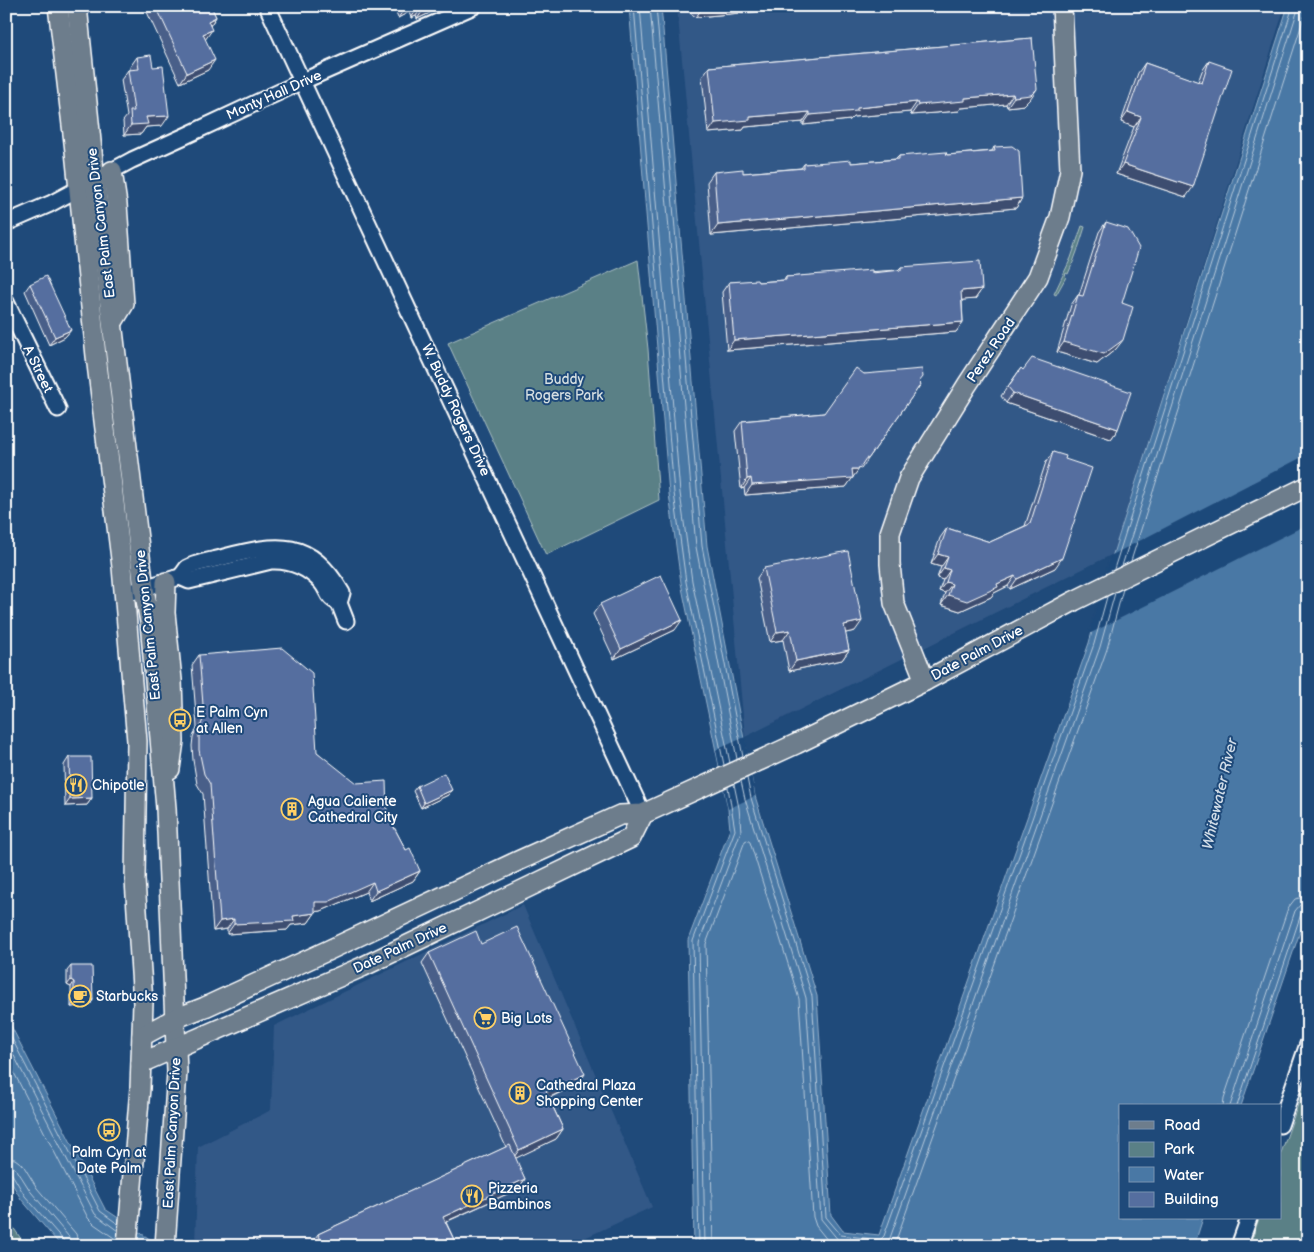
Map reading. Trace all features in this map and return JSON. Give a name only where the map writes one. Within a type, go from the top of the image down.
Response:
[{"type":"main road","name":"East Palm Canyon Drive","points":[[58,6],[125,594],[136,741],[135,880],[143,1003],[141,1063],[127,1246]]},
{"type":"main road","name":"East Palm Canyon Drive","points":[[77,6],[95,180],[144,589],[150,622],[166,808],[177,1072],[165,1240]]},
{"type":"main road","name":"Perez Road","points":[[925,681],[894,602],[890,564],[890,533],[908,478],[1038,277],[1060,217],[1070,170],[1062,6]]},
{"type":"main road","points":[[112,171],[117,204],[124,304],[113,322]]},
{"type":"main road","name":"Date Palm Drive","points":[[142,1036],[518,860],[620,815],[643,814],[796,744],[925,681],[1074,601],[1308,486]]},
{"type":"main road","points":[[166,808],[174,741],[172,680],[165,613],[173,580]]},
{"type":"main road","name":"Date Palm Drive","points":[[141,1063],[362,967],[631,838],[643,814]]},
{"type":"street","name":"W. Buddy Rogers Drive","points":[[267,6],[643,814]]},
{"type":"street","name":"Monty Hall Drive","points":[[6,223],[50,204],[112,171],[303,81],[474,6]]},
{"type":"street","name":"A Street","points":[[6,302],[58,408]]},
{"type":"street","points":[[125,594],[173,580],[189,581],[271,560],[283,560],[298,564],[322,583],[330,599],[339,602],[346,621]]},
{"type":"street","points":[[1282,1119],[1308,1045]]},
{"type":"street","points":[[1239,1246],[1248,1220]]},
{"type":"shaded area","points":[[677,6],[1285,6],[1113,554],[745,737]]},
{"type":"shaded area","points":[[523,905],[652,1207],[567,1246],[195,1246],[198,1147],[271,1110],[274,1026]]},
{"type":"green space","points":[[1082,226],[1085,227],[1075,257],[1056,295],[1054,294],[1071,258]]},
{"type":"green space","name":"Buddy Rogers Park","points":[[638,260],[648,349],[659,500],[546,555],[448,343]]},
{"type":"green space","points":[[1308,1076],[1308,1246],[1250,1246],[1258,1220],[1282,1220],[1282,1150]]},
{"type":"green space","points":[[6,1217],[26,1246],[6,1246]]},
{"type":"water","name":"Whitewater River","points":[[629,6],[661,6],[707,546],[755,796],[817,996],[831,1215],[843,1231],[879,1235],[1089,643],[1113,554],[1288,6],[1308,6],[1308,908],[1242,1104],[1119,1104],[1119,1220],[1202,1220],[1194,1246],[694,1246],[688,940],[730,829],[728,809],[681,583],[669,494]]},
{"type":"water","points":[[6,1016],[105,1209],[160,1246],[61,1246],[21,1199],[6,1173]]},
{"type":"pier","points":[[1308,454],[1308,524],[1089,634],[1110,556]]},
{"type":"pier","points":[[745,737],[755,796],[728,809],[716,750]]},
{"type":"building","points":[[156,6],[211,6],[216,17],[208,21],[212,30],[203,34],[215,60],[187,73]]},
{"type":"building","points":[[1032,38],[1037,89],[1031,95],[1014,97],[1013,94],[965,98],[965,101],[918,105],[917,102],[857,108],[857,111],[810,115],[810,112],[750,117],[750,120],[715,123],[709,67]]},
{"type":"building","points":[[151,55],[153,67],[163,66],[169,116],[146,117],[148,124],[131,125],[130,111],[134,111],[128,70],[139,69],[137,57]]},
{"type":"building","points":[[1209,61],[1232,69],[1193,187],[1123,164],[1141,117],[1128,112],[1145,63],[1202,83]]},
{"type":"building","points":[[1012,146],[1019,151],[1022,198],[718,225],[714,172],[743,169],[743,173],[804,168],[804,164],[851,160],[851,163],[899,159],[899,156],[946,152],[947,155],[995,151],[994,147]]},
{"type":"building","points":[[1106,222],[1128,229],[1139,248],[1122,303],[1133,307],[1123,340],[1104,354],[1064,342],[1078,295],[1083,296]]},
{"type":"building","points":[[980,261],[982,289],[961,291],[963,322],[734,340],[729,282],[786,280],[786,277],[872,270],[872,273],[901,270],[901,267]]},
{"type":"building","points":[[46,276],[71,330],[55,337],[30,284]]},
{"type":"building","points":[[1032,358],[1131,392],[1118,429],[1013,393],[1008,387],[1021,368],[1023,370]]},
{"type":"building","points":[[856,368],[864,374],[922,369],[923,377],[919,382],[921,384],[868,459],[866,458],[859,469],[852,469],[853,478],[752,485],[751,478],[747,479],[742,421],[824,413]]},
{"type":"building","points":[[1053,452],[1066,456],[1065,459],[1092,468],[1062,558],[1017,579],[1015,576],[997,584],[998,587],[967,601],[948,595],[952,584],[946,582],[950,570],[944,568],[948,557],[938,554],[947,528],[990,542],[1030,524]]},
{"type":"building","points":[[848,551],[862,621],[844,625],[849,650],[796,661],[790,630],[777,632],[764,568]]},
{"type":"building","points":[[661,575],[682,620],[621,649],[600,604]]},
{"type":"building","name":"Agua Caliente Cathedral City","points":[[282,648],[312,673],[317,752],[356,783],[386,781],[387,814],[406,850],[410,848],[420,871],[376,891],[373,882],[328,902],[315,902],[315,913],[293,916],[294,921],[234,924],[234,919],[220,921],[210,784],[204,774],[199,750],[200,727],[204,717],[199,655]]},
{"type":"building","name":"Chipotle","points":[[69,757],[91,757],[92,798],[70,799]]},
{"type":"building","points":[[444,773],[452,790],[424,803],[417,786]]},
{"type":"building","name":"Cathedral Plaza Shopping Center","points":[[517,927],[585,1074],[546,1092],[563,1129],[519,1150],[429,953],[476,931],[481,944]]},
{"type":"building","name":"Starbucks","points":[[71,966],[92,966],[93,1000],[74,1002],[74,982],[71,980]]},
{"type":"building","points":[[510,1145],[525,1179],[443,1217],[457,1246],[324,1246],[318,1234]]},
{"type":"building","points":[[256,1240],[263,1246],[252,1246]]},
{"type":"place","name":"E Palm Cyn at Allen","points":[[180,720]]},
{"type":"place","name":"Chipotle","points":[[76,785]]},
{"type":"place","name":"Agua Caliente Cathedral City","points":[[292,809]]},
{"type":"place","name":"Starbucks","points":[[80,996]]},
{"type":"place","name":"Big Lots","points":[[485,1018]]},
{"type":"place","name":"Cathedral Plaza Shopping Center","points":[[520,1093]]},
{"type":"place","name":"Palm Cyn at Date Palm","points":[[109,1130]]},
{"type":"place","name":"Pizzeria Bambinos","points":[[472,1196]]}]
